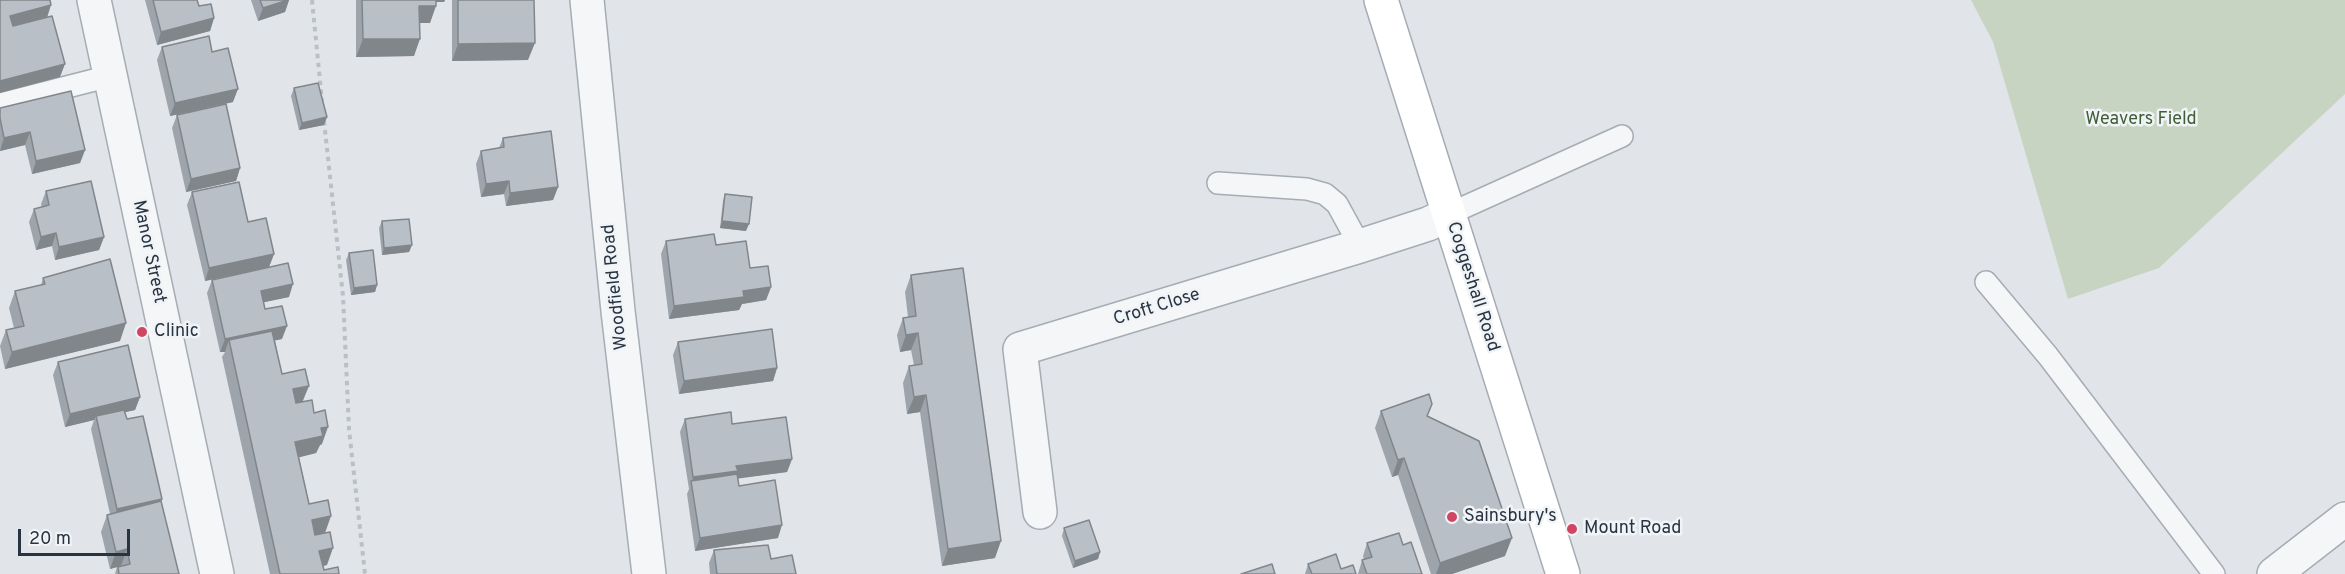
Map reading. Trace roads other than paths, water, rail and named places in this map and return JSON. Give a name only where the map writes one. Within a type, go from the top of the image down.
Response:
[{"type":"main road","name":"Coggeshall Road","points":[[1381,0],[1563,574]]},
{"type":"street","name":"Manor Street","points":[[94,0],[217,574]]},
{"type":"street","name":"Woodfield Road","points":[[587,0],[618,311],[649,574]]},
{"type":"street","name":"Croft Close","points":[[1040,512],[1020,348],[1359,246],[1428,224],[1449,214]]},
{"type":"street","points":[[2274,574],[2345,519]]},
{"type":"lane","points":[[0,104],[110,76]]},
{"type":"lane","points":[[1449,214],[1622,136]]},
{"type":"lane","points":[[1218,183],[1307,189],[1325,194],[1337,204],[1359,246]]},
{"type":"lane","points":[[1986,282],[2048,356],[2214,574]]},
{"type":"place","name":"Clinic","points":[[142,332]]},
{"type":"place","name":"Sainsbury's","points":[[1452,517]]},
{"type":"place","name":"Mount Road","points":[[1572,529]]},
{"type":"park label","name":"Weavers Field","points":[[2141,120]]}]
